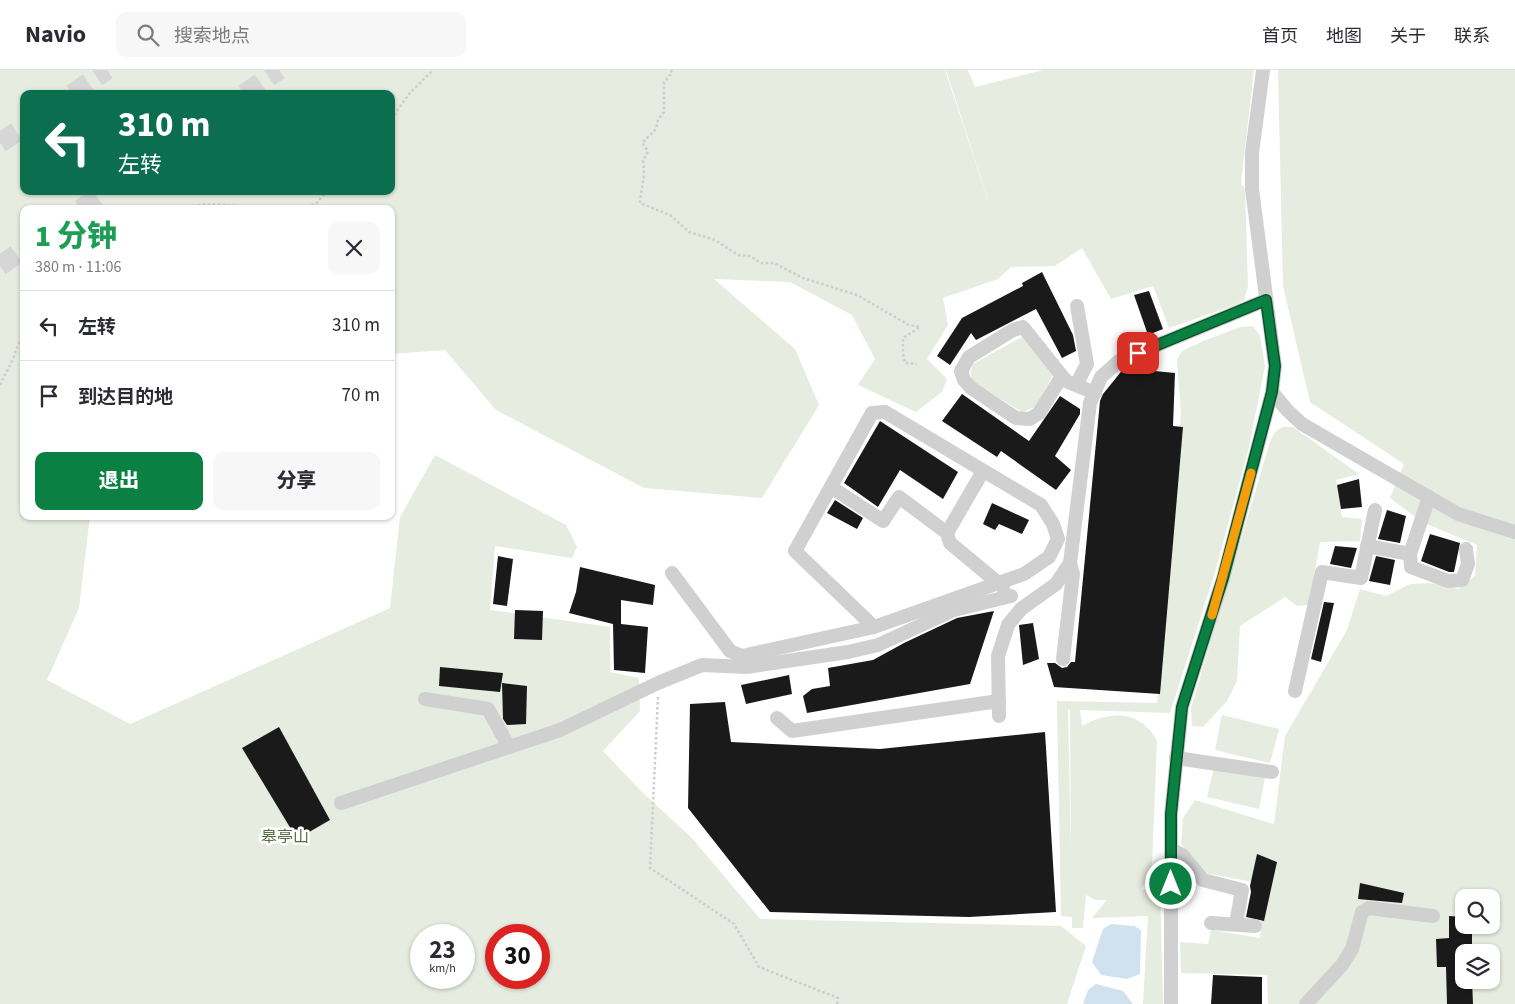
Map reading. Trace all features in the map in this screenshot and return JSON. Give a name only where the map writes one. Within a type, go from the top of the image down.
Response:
[{"type":"street","points":[[1171,1004],[1171,814],[1182,707],[1223,578],[1272,392],[1275,366],[1252,190],[1252,153],[1262,70]]},
{"type":"street","points":[[1063,659],[1073,574],[1070,563],[1090,403],[1100,377],[1120,361],[1266,300]]},
{"type":"street","points":[[1076,385],[1088,364],[1077,306]]},
{"type":"street","points":[[1062,376],[1039,413],[1030,419],[1016,418],[971,388],[964,380],[961,371],[969,357],[1013,330],[1023,327],[1066,381],[1095,393]]},
{"type":"street","points":[[1272,392],[1286,410],[1302,424],[1429,498],[1458,514],[1515,532]]},
{"type":"street","points":[[672,573],[730,651],[742,656],[874,627],[1024,574],[1049,557],[1058,539],[1054,524],[1041,506],[885,412],[872,413],[795,551],[874,627]]},
{"type":"street","points":[[947,533],[983,471]]},
{"type":"street","points":[[831,487],[883,521],[900,497],[947,533],[950,543],[1000,583],[1021,609]]},
{"type":"street","points":[[1429,498],[1410,554],[1412,567],[1448,581],[1462,580],[1468,564],[1466,549]]},
{"type":"street","points":[[1295,691],[1322,572],[1361,578],[1375,510]]},
{"type":"street","points":[[1368,546],[1410,554]]},
{"type":"street","points":[[999,716],[998,656],[1008,625],[1021,609],[1056,584],[1070,563]]},
{"type":"street","points":[[341,803],[560,730],[658,683],[702,665],[746,667],[848,652],[878,645],[954,610],[1011,596]]},
{"type":"street","points":[[425,699],[488,709],[509,747]]},
{"type":"street","points":[[777,718],[792,731],[999,701]]},
{"type":"street","points":[[1176,758],[1272,772]]},
{"type":"street","points":[[1171,849],[1182,855],[1194,872],[1203,880],[1242,890],[1236,924]]},
{"type":"street","points":[[1306,1004],[1342,965],[1352,950],[1362,912],[1369,908],[1433,916]]},
{"type":"street","points":[[1212,923],[1255,926]]},
{"type":"path","points":[[395,113],[409,94],[433,70]]},
{"type":"path","points":[[672,70],[672,73],[664,82],[664,112],[658,120],[656,129],[650,137],[642,142],[648,151],[643,161],[645,170],[641,186],[640,203],[670,215],[688,232],[715,240],[738,255],[750,256],[761,263],[774,263],[803,278],[857,294],[909,325],[920,327],[903,338],[902,353],[905,363],[916,364]]},
{"type":"path","points":[[312,205],[317,203],[323,195]]},
{"type":"path","points":[[191,205],[219,205]]},
{"type":"path","points":[[0,385],[5,371],[13,360],[20,343]]},
{"type":"path","points":[[658,683],[650,868],[734,924],[759,967],[838,998],[837,1004]]},
{"type":"green space","name":"皋亭山","points":[[0,70],[945,70],[1000,236],[946,70],[968,70],[975,87],[1043,70],[1254,70],[1241,183],[1245,189],[1248,287],[1244,300],[1235,305],[1169,328],[1153,286],[1111,299],[1082,248],[1055,266],[1011,267],[998,279],[943,298],[948,325],[927,359],[947,379],[942,392],[916,412],[858,385],[875,359],[852,315],[790,282],[714,279],[795,349],[819,405],[762,498],[644,488],[496,410],[445,350],[395,354],[395,205],[20,205],[20,520],[90,520],[79,608],[47,680],[130,724],[390,608],[400,517],[435,455],[566,525],[577,547],[572,558],[495,546],[490,610],[610,627],[610,672],[639,678],[640,711],[603,751],[643,793],[692,838],[760,919],[1061,926],[1086,946],[1067,1004],[0,1004]]},
{"type":"green space","points":[[1278,70],[1515,70],[1515,1004],[1268,1004],[1267,975],[1181,973],[1180,942],[1208,944],[1211,930],[1260,938],[1264,884],[1205,873],[1181,844],[1183,818],[1195,800],[1274,824],[1285,736],[1347,630],[1360,589],[1386,596],[1410,584],[1431,583],[1458,589],[1475,576],[1477,545],[1422,522],[1390,498],[1404,464],[1310,402],[1283,286]]},
{"type":"green space","points":[[1253,326],[1260,336],[1265,366],[1249,447],[1215,572],[1170,713],[1080,710],[1082,726],[1103,717],[1124,716],[1134,718],[1150,731],[1157,741],[1152,863],[1149,876],[1141,890],[1160,887],[1163,1004],[1143,1004],[1148,916],[1092,918],[1107,900],[1095,900],[1086,895],[1083,928],[1072,928],[1072,917],[1061,916],[1057,701],[1157,703],[1181,413],[1177,360],[1182,351],[1240,327]],"holes":[[[1068,709],[1070,710],[1071,858]]]},
{"type":"green space","points":[[1022,337],[1053,375],[1035,407],[1022,412],[976,384],[972,379],[971,370],[973,364]]},
{"type":"green space","points":[[1282,427],[1293,427],[1359,474],[1336,480],[1342,517],[1362,519],[1360,541],[1320,542],[1309,605],[1297,606],[1285,597],[1240,626],[1237,681],[1227,701],[1203,727],[1192,726],[1191,708],[1270,442],[1274,433]]},
{"type":"green space","points":[[1222,715],[1279,729],[1270,763],[1215,750]]},
{"type":"green space","points":[[1214,768],[1265,778],[1259,809],[1207,797]]},
{"type":"water","points":[[1111,924],[1134,926],[1141,930],[1140,974],[1127,979],[1101,975],[1092,962],[1103,929]]},
{"type":"water","points":[[1096,984],[1123,991],[1133,1004],[1083,1004],[1088,990]]},
{"type":"building","points":[[1042,272],[1073,335],[1076,351],[1062,358],[1036,309],[976,340],[971,333],[950,365],[937,356],[962,318],[1023,286],[1022,283]]},
{"type":"building","points":[[1149,291],[1163,329],[1148,335],[1134,295]]},
{"type":"building","points":[[1124,368],[1175,373],[1173,426],[1183,427],[1160,694],[1054,687],[1047,663],[1055,663],[1062,668],[1067,667],[1071,662],[1075,662],[1100,401],[1103,394]]},
{"type":"building","points":[[962,394],[1029,441],[1060,396],[1080,409],[1080,414],[1055,456],[1071,470],[1056,490],[1001,451],[997,457],[942,421]]},
{"type":"building","points":[[880,421],[958,472],[943,499],[900,470],[878,507],[844,483]]},
{"type":"building","points":[[1359,479],[1362,507],[1341,509],[1337,485]]},
{"type":"building","points":[[835,500],[863,518],[857,529],[827,513]]},
{"type":"building","points":[[992,503],[1029,520],[1022,534],[999,524],[995,530],[983,524]]},
{"type":"building","points":[[1387,510],[1406,516],[1400,543],[1378,539]]},
{"type":"building","points":[[1430,534],[1460,543],[1454,572],[1449,572],[1421,561]]},
{"type":"building","points":[[1335,546],[1357,548],[1351,568],[1330,564]]},
{"type":"building","points":[[498,556],[513,559],[507,606],[493,604]]},
{"type":"building","points":[[1376,556],[1395,560],[1390,585],[1369,581]]},
{"type":"building","points":[[580,567],[655,585],[653,605],[621,600],[621,624],[648,627],[645,673],[614,670],[613,624],[569,613],[576,592]]},
{"type":"building","points":[[1324,602],[1334,603],[1321,662],[1311,659]]},
{"type":"building","points":[[515,610],[543,611],[542,640],[514,639]]},
{"type":"building","points":[[994,611],[970,684],[807,713],[803,696],[812,689],[830,686],[828,668],[873,660],[957,618]]},
{"type":"building","points":[[1033,623],[1039,659],[1023,665],[1019,625]]},
{"type":"building","points":[[440,667],[503,673],[500,692],[439,686]]},
{"type":"building","points":[[789,675],[792,694],[746,704],[741,685]]},
{"type":"building","points":[[502,683],[527,686],[526,724],[507,725],[503,719]]},
{"type":"building","points":[[725,702],[731,742],[880,749],[1045,732],[1056,912],[969,917],[770,912],[688,808],[690,704]]},
{"type":"building","points":[[279,727],[330,820],[297,839],[242,748]]},
{"type":"building","points":[[1257,854],[1277,862],[1264,921],[1246,917]]},
{"type":"building","points":[[1360,883],[1404,893],[1402,903],[1358,899]]},
{"type":"building","points":[[1449,916],[1455,916],[1455,934],[1472,934],[1472,944],[1455,944],[1455,989],[1472,989],[1473,1004],[1447,1004],[1446,967],[1437,967],[1436,939],[1449,938]]},
{"type":"building","points":[[1213,975],[1262,977],[1262,1004],[1211,1004]]},
{"type":"tunnel","points":[[78,90],[107,70]]},
{"type":"tunnel","points":[[250,90],[279,70]]},
{"type":"tunnel","points":[[0,143],[20,130]]},
{"type":"tunnel","points":[[86,205],[100,195]]},
{"type":"tunnel","points":[[0,266],[20,252]]},
{"type":"slow traffic","points":[[1212,615],[1251,473]]},
{"type":"route","points":[[1138,353],[1266,300],[1275,366],[1272,392],[1223,578],[1182,707],[1171,814],[1171,884]]}]
